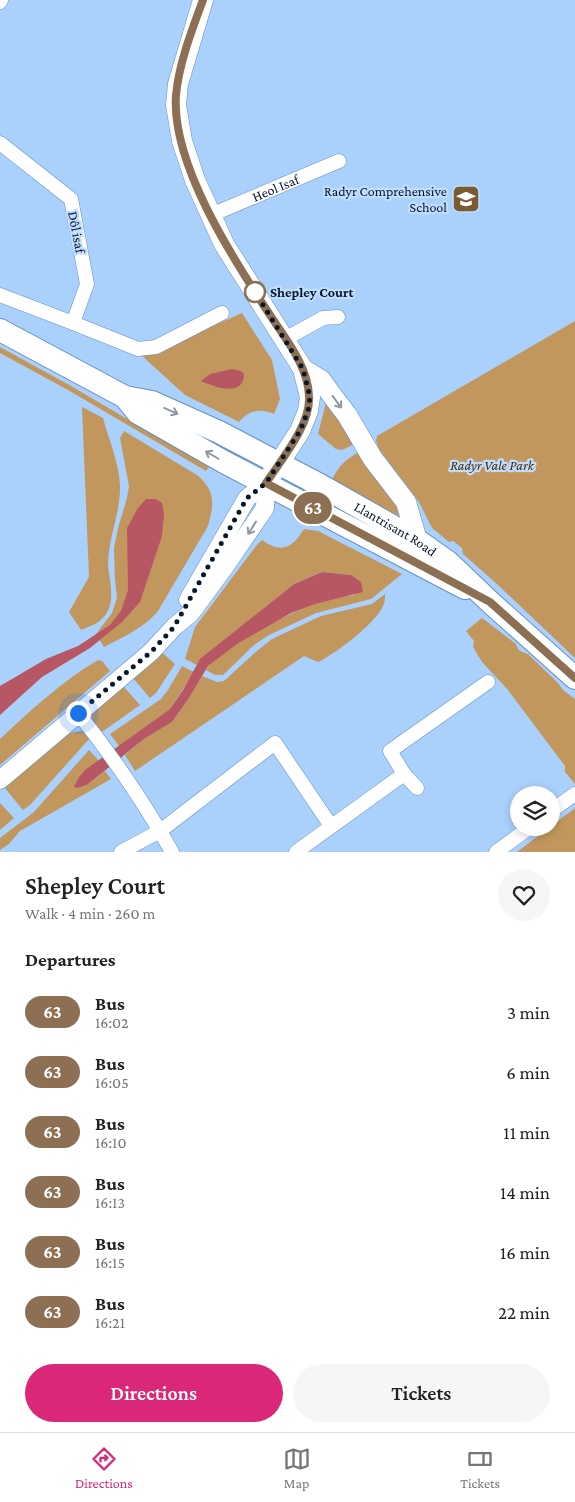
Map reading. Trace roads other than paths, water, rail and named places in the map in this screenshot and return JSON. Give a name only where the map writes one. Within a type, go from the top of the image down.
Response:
[{"type":"main road","points":[[202,0],[178,84],[176,105],[182,141],[195,180],[227,250],[303,369],[310,397],[308,411],[300,431],[266,483]]},
{"type":"main road","name":"Llantrisant Road","points":[[0,330],[125,397],[152,402],[219,432],[417,540],[448,562],[575,678]]},
{"type":"main road","points":[[303,369],[321,380],[347,415],[372,459],[406,502],[417,540]]},
{"type":"main road","name":"Llantrisant Road","points":[[125,397],[138,413],[224,462],[490,602]]},
{"type":"street","name":"Dôl isaf","points":[[0,143],[71,199],[87,284],[73,322]]},
{"type":"street","name":"Heol Isaf","points":[[210,215],[339,161]]},
{"type":"street","points":[[0,295],[138,349],[156,347],[222,313]]},
{"type":"street","points":[[285,339],[323,318],[338,317]]},
{"type":"street","points":[[0,780],[151,652],[174,627],[247,498],[266,483]]},
{"type":"street","points":[[418,788],[404,774],[390,751],[488,682]]},
{"type":"street","points":[[78,713],[98,739],[172,852]]},
{"type":"street","points":[[121,852],[160,831],[275,743],[331,826]]},
{"type":"street","points":[[296,852],[404,774]]},
{"type":"street","points":[[560,805],[575,794]]},
{"type":"street","points":[[496,852],[518,836]]},
{"type":"place","name":"Radyr Comprehensive School","points":[[466,199]]},
{"type":"place","name":"Shepley Court","points":[[255,292]]},
{"type":"park label","name":"Radyr Vale Park","points":[[492,465]]}]
